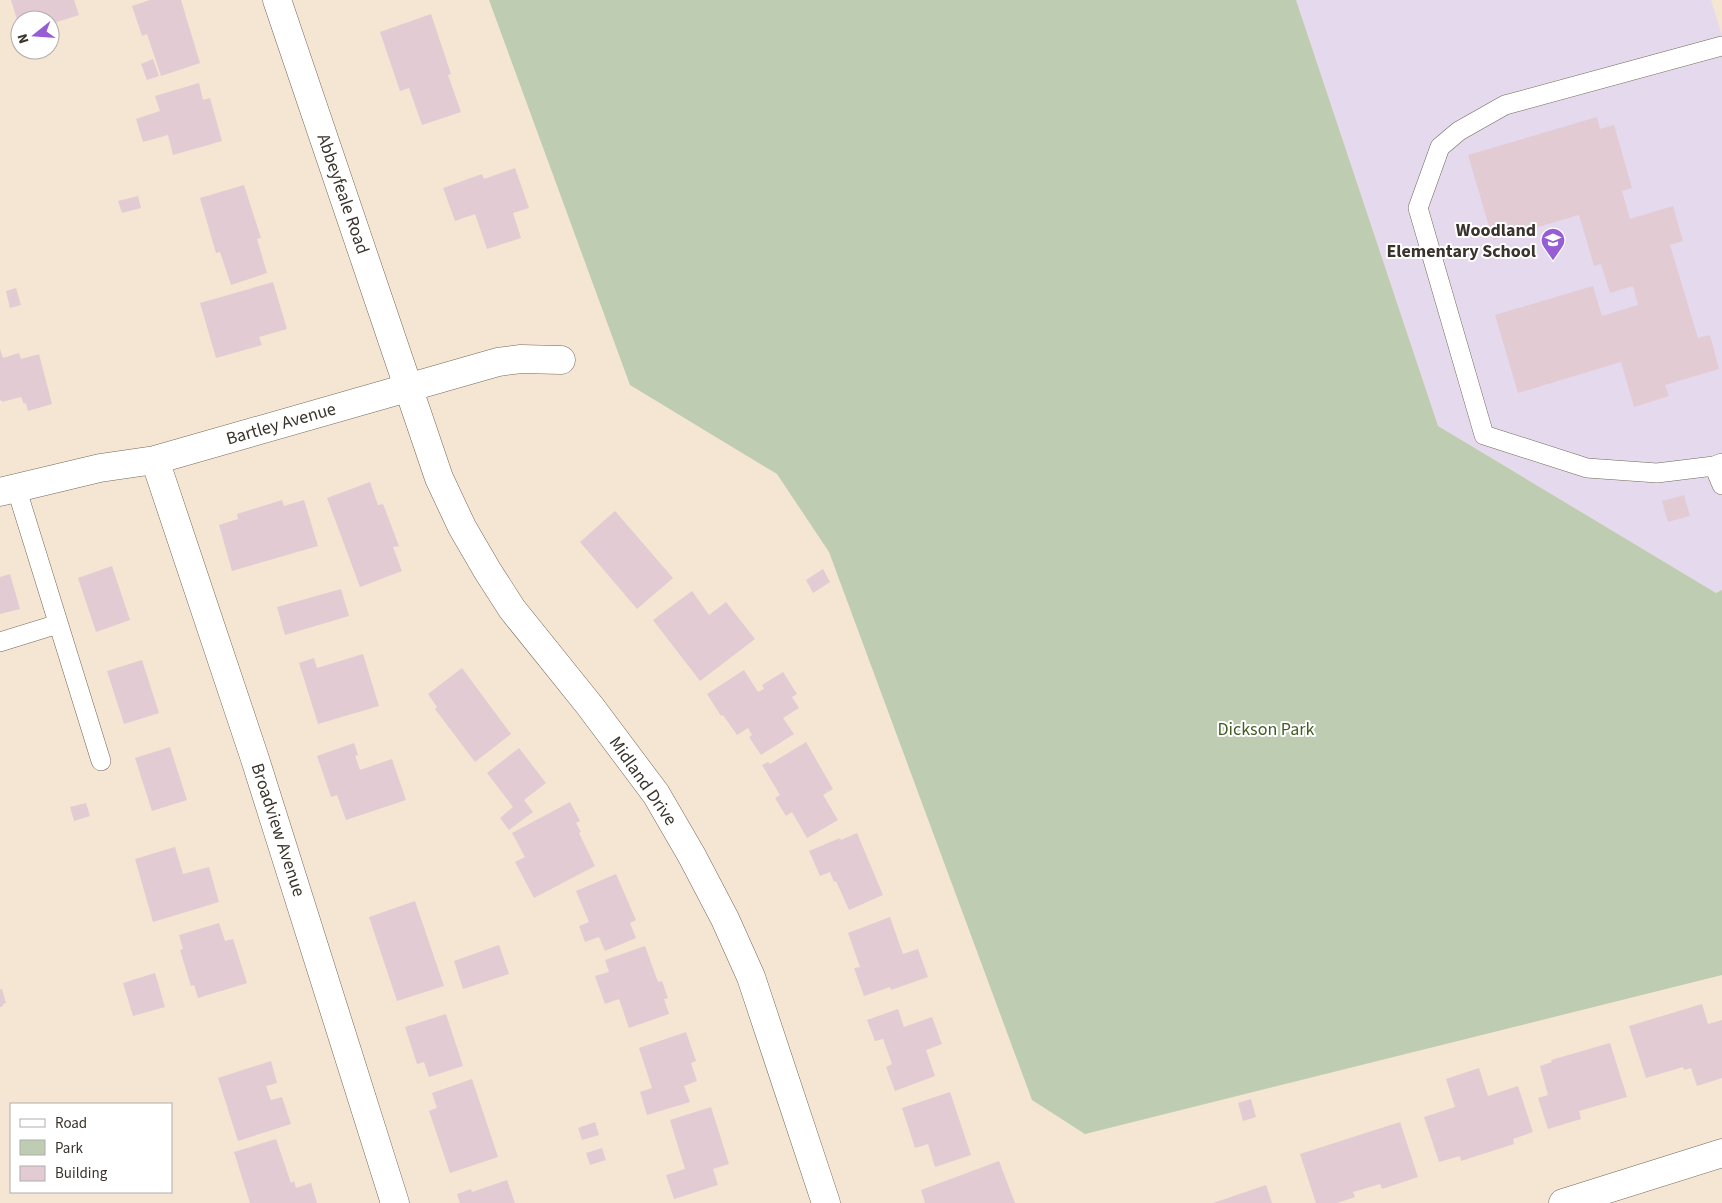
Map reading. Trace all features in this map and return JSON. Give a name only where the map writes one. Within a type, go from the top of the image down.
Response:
[{"type":"street","name":"Abbeyfeale Road","points":[[277,0],[408,387]]},
{"type":"street","name":"Bartley Avenue","points":[[8,489],[100,468],[155,460],[498,362],[521,359],[561,360]]},
{"type":"street","name":"Midland Drive","points":[[408,387],[439,478],[462,527],[487,570],[512,609],[590,706],[656,794],[709,887],[751,977],[826,1203]]},
{"type":"street","name":"Broadview Avenue","points":[[155,460],[255,759],[396,1203]]},
{"type":"street","points":[[1563,1203],[1722,1153]]},
{"type":"lane","points":[[1722,46],[1505,105],[1459,131],[1440,147],[1418,208],[1484,435],[1587,468],[1657,473],[1718,465],[1722,485]]},
{"type":"lane","points":[[8,489],[58,624],[100,761]]},
{"type":"lane","points":[[0,642],[58,624]]},
{"type":"shaded area","name":"Woodland Elementary School","points":[[1296,0],[1711,0],[1722,36],[1722,590],[1716,593],[1438,426]]},
{"type":"green space","name":"Dickson Park","points":[[489,0],[1296,0],[1438,426],[1716,593],[1722,590],[1722,975],[1085,1134],[1032,1100],[829,552],[777,474],[630,385]]},
{"type":"building","points":[[11,0],[74,0],[79,15],[60,21],[60,10],[14,10]]},
{"type":"building","points":[[150,0],[181,0],[200,63],[161,76],[147,34],[142,36],[132,6]]},
{"type":"building","points":[[431,14],[451,74],[448,75],[461,112],[422,125],[409,88],[400,91],[380,32]]},
{"type":"building","points":[[153,59],[159,76],[147,80],[141,64]]},
{"type":"building","points":[[199,83],[203,100],[210,98],[222,141],[173,155],[168,135],[143,142],[136,119],[160,111],[155,96]]},
{"type":"building","points":[[1597,117],[1600,129],[1614,125],[1632,188],[1622,191],[1630,219],[1673,206],[1683,241],[1670,245],[1698,338],[1710,335],[1719,369],[1665,385],[1669,396],[1634,407],[1621,362],[1518,393],[1495,315],[1593,286],[1602,316],[1638,305],[1633,286],[1610,293],[1601,264],[1594,266],[1579,215],[1493,240],[1468,155]]},
{"type":"building","points":[[515,168],[529,208],[513,213],[521,238],[487,249],[475,214],[455,221],[443,188],[482,174],[484,179]]},
{"type":"building","points":[[244,185],[261,238],[257,239],[267,273],[231,285],[220,252],[216,253],[200,198]]},
{"type":"building","points":[[138,196],[141,208],[122,213],[118,201]]},
{"type":"building","points":[[273,282],[287,329],[259,337],[262,345],[216,358],[200,303]]},
{"type":"building","points":[[16,288],[21,305],[10,308],[6,291]]},
{"type":"building","points":[[0,349],[3,358],[19,353],[21,359],[39,354],[52,404],[28,411],[26,403],[24,404],[21,397],[0,401]]},
{"type":"building","points":[[370,482],[378,505],[383,504],[399,546],[393,547],[402,571],[360,587],[327,498]]},
{"type":"building","points":[[1684,495],[1690,516],[1668,522],[1662,501]]},
{"type":"building","points":[[282,500],[284,506],[304,500],[318,546],[232,571],[219,525],[238,519],[237,514]]},
{"type":"building","points":[[615,511],[673,578],[637,609],[580,542]]},
{"type":"building","points":[[112,566],[130,620],[96,632],[78,578]]},
{"type":"building","points":[[823,569],[830,582],[813,593],[806,580]]},
{"type":"building","points":[[10,574],[20,609],[0,614],[0,577]]},
{"type":"building","points":[[341,589],[349,616],[285,635],[277,607]]},
{"type":"building","points":[[692,591],[709,615],[726,602],[755,639],[700,681],[653,620]]},
{"type":"building","points":[[363,654],[379,706],[318,724],[299,663],[314,658],[317,668]]},
{"type":"building","points":[[142,660],[159,713],[124,724],[107,671]]},
{"type":"building","points":[[462,668],[511,734],[475,762],[435,709],[437,707],[428,694]]},
{"type":"building","points":[[744,670],[758,692],[764,689],[762,685],[783,672],[797,694],[792,697],[799,708],[783,718],[794,734],[761,755],[749,737],[752,735],[748,728],[737,735],[723,715],[721,716],[707,694]]},
{"type":"building","points":[[806,742],[833,789],[823,795],[838,820],[807,838],[792,812],[786,816],[775,798],[780,795],[762,765],[768,762],[770,764]]},
{"type":"building","points":[[354,743],[358,755],[355,756],[360,770],[392,759],[406,800],[346,820],[337,795],[331,797],[317,756]]},
{"type":"building","points":[[170,747],[187,800],[152,811],[135,758]]},
{"type":"building","points":[[519,748],[546,783],[524,800],[533,812],[509,830],[500,818],[513,807],[487,773]]},
{"type":"building","points":[[570,802],[580,821],[576,823],[581,832],[579,833],[595,866],[534,898],[515,862],[525,857],[512,833]]},
{"type":"building","points":[[86,803],[90,816],[74,821],[70,807]]},
{"type":"building","points":[[857,833],[883,895],[849,910],[830,872],[820,876],[809,851]]},
{"type":"building","points":[[175,847],[183,874],[209,867],[219,902],[153,922],[135,859]]},
{"type":"building","points":[[616,874],[636,920],[630,923],[636,938],[605,951],[599,937],[585,942],[579,926],[589,922],[576,891]]},
{"type":"building","points":[[415,901],[444,986],[397,1001],[369,917]]},
{"type":"building","points":[[890,917],[903,954],[918,949],[928,977],[891,990],[890,987],[864,996],[854,968],[860,967],[848,933]]},
{"type":"building","points":[[219,923],[225,941],[233,939],[247,983],[198,998],[194,985],[191,986],[180,950],[183,949],[179,935]]},
{"type":"building","points":[[499,945],[509,974],[463,989],[454,961]]},
{"type":"building","points":[[645,946],[658,982],[662,981],[668,998],[664,999],[669,1014],[629,1028],[619,999],[605,1004],[595,976],[609,972],[605,960]]},
{"type":"building","points":[[155,973],[165,1007],[133,1016],[123,983]]},
{"type":"building","points":[[0,989],[2,989],[6,1003],[0,1007]]},
{"type":"building","points":[[1702,1004],[1708,1024],[1722,1020],[1722,1078],[1697,1086],[1691,1068],[1684,1070],[1683,1067],[1646,1078],[1629,1026]]},
{"type":"building","points":[[898,1009],[904,1027],[932,1017],[942,1044],[926,1050],[935,1076],[895,1091],[886,1067],[892,1064],[883,1039],[875,1041],[867,1020]]},
{"type":"building","points":[[446,1014],[463,1066],[429,1077],[424,1062],[417,1064],[405,1027]]},
{"type":"building","points":[[686,1032],[696,1061],[691,1063],[697,1081],[684,1086],[690,1102],[647,1115],[640,1092],[652,1088],[639,1048]]},
{"type":"building","points":[[1610,1043],[1627,1097],[1579,1111],[1581,1119],[1548,1129],[1538,1098],[1548,1095],[1540,1066],[1552,1062],[1551,1060]]},
{"type":"building","points":[[271,1061],[277,1083],[266,1086],[271,1100],[282,1097],[291,1124],[238,1141],[218,1078]]},
{"type":"building","points":[[1479,1068],[1488,1096],[1518,1086],[1533,1132],[1513,1139],[1514,1144],[1461,1161],[1460,1156],[1439,1162],[1424,1117],[1455,1107],[1446,1079]]},
{"type":"building","points":[[472,1079],[498,1157],[450,1173],[429,1111],[437,1108],[432,1093]]},
{"type":"building","points":[[950,1092],[971,1155],[935,1167],[928,1144],[915,1148],[902,1108]]},
{"type":"building","points":[[1251,1099],[1256,1117],[1243,1121],[1238,1103]]},
{"type":"building","points":[[711,1107],[729,1164],[713,1169],[718,1185],[674,1199],[666,1175],[685,1169],[670,1120]]},
{"type":"building","points":[[595,1122],[599,1135],[582,1140],[578,1128]]},
{"type":"building","points":[[1400,1122],[1418,1177],[1382,1189],[1380,1184],[1353,1192],[1355,1197],[1337,1203],[1316,1203],[1300,1154]]},
{"type":"building","points":[[276,1139],[291,1183],[294,1181],[296,1188],[311,1183],[317,1203],[250,1203],[234,1152]]},
{"type":"building","points":[[602,1148],[606,1160],[590,1165],[586,1153]]},
{"type":"building","points":[[999,1161],[1015,1203],[925,1203],[921,1190]]},
{"type":"building","points":[[507,1180],[515,1203],[460,1203],[457,1194],[471,1189],[472,1192]]},
{"type":"building","points":[[1266,1185],[1272,1203],[1213,1203]]},
{"type":"place","name":"Woodland Elementary School","points":[[1553,261]]}]
